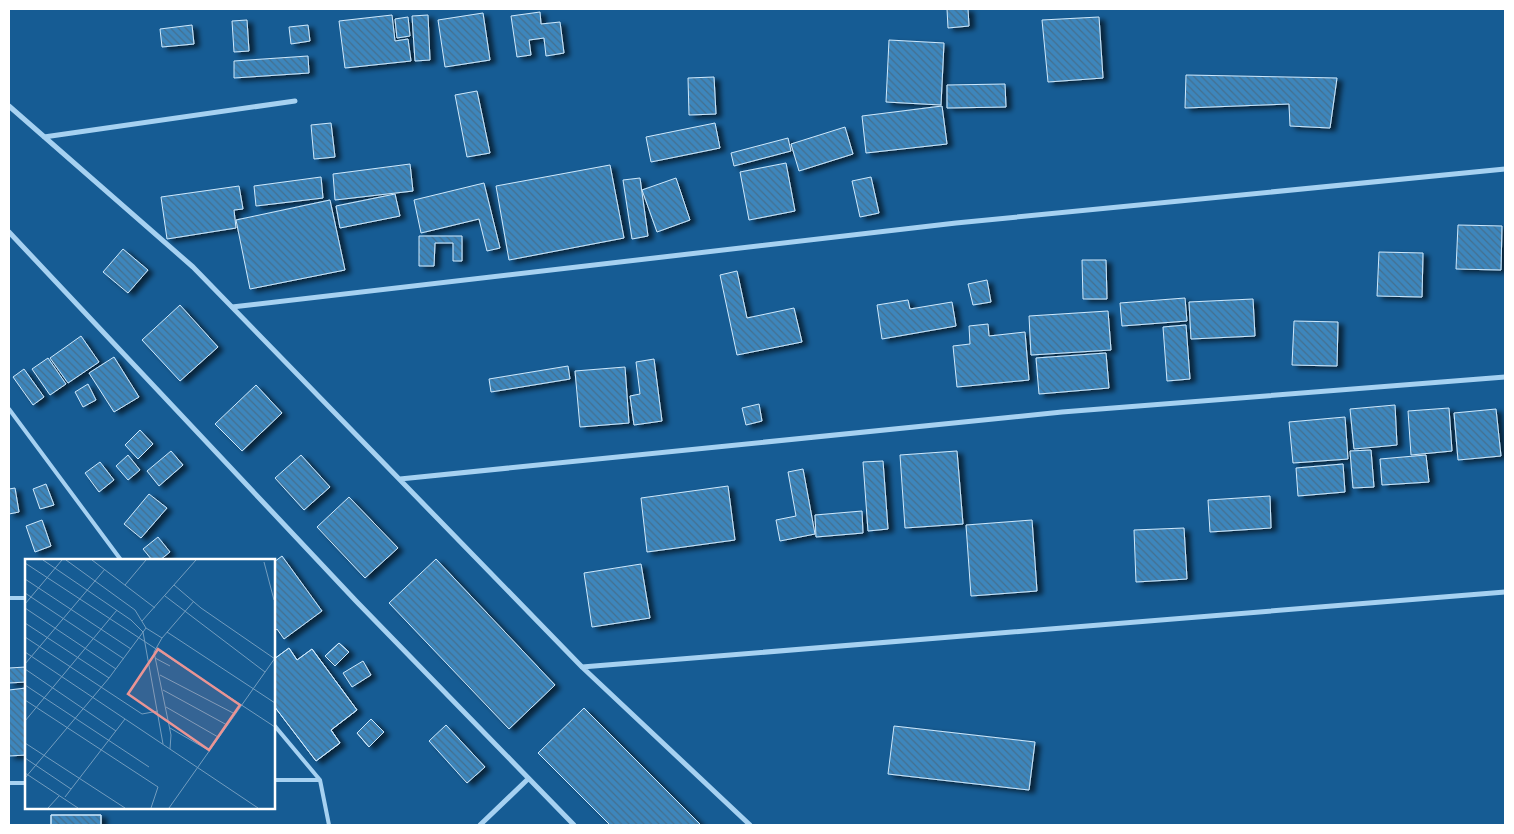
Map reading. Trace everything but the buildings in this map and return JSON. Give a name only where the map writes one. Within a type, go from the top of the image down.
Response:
[{"type":"street","points":[[44,137],[295,101]]},
{"type":"street","points":[[9,106],[193,267],[582,667],[750,825]]},
{"type":"street","points":[[232,307],[956,223],[1505,170]]},
{"type":"street","points":[[9,232],[356,601],[574,825]]},
{"type":"street","points":[[400,479],[1062,412],[1505,377]]},
{"type":"street","points":[[582,667],[1505,592]]},
{"type":"street","points":[[480,825],[528,779]]},
{"type":"lane","points":[[9,409],[120,559]]},
{"type":"lane","points":[[9,598],[25,598]]},
{"type":"lane","points":[[275,726],[320,780],[329,825]]},
{"type":"lane","points":[[275,780],[320,780]]},
{"type":"lane","points":[[9,783],[25,783]]}]
